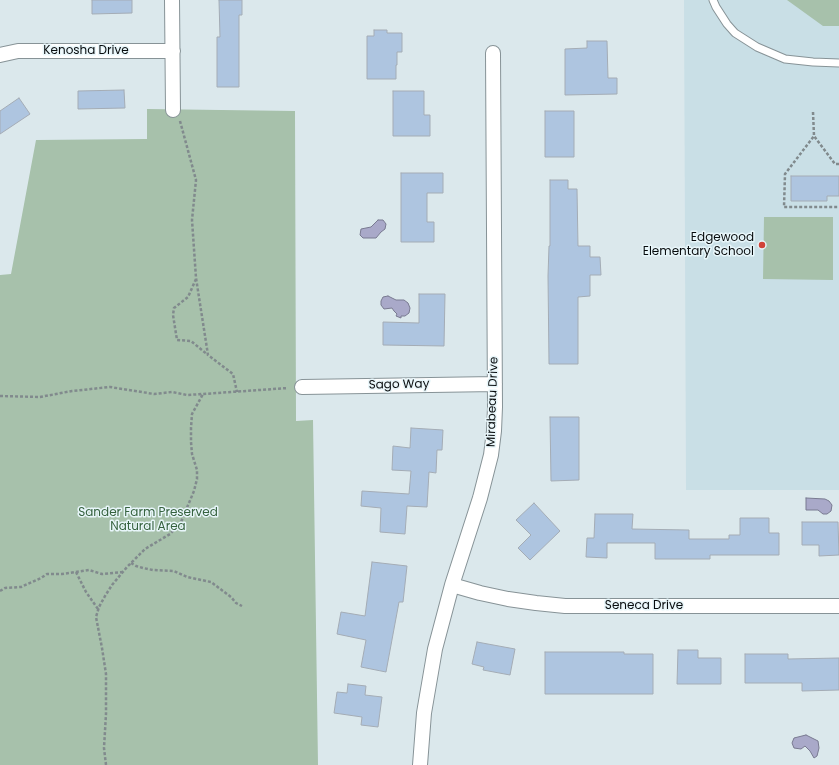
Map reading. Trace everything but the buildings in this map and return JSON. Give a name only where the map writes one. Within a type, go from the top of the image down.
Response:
[{"type":"street","points":[[172,0],[173,110]]},
{"type":"street","name":"Kenosha Drive","points":[[0,55],[18,51],[173,50]]},
{"type":"street","name":"Mirabeau Drive","points":[[420,765],[424,713],[435,649],[452,585],[488,470],[494,432],[493,53]]},
{"type":"street","name":"Sago Way","points":[[302,387],[495,384]]},
{"type":"street","name":"Seneca Drive","points":[[452,585],[508,599],[565,606],[839,606]]},
{"type":"lane","points":[[713,0],[727,24],[735,33],[757,48],[785,59],[839,63]]},
{"type":"path","points":[[173,110],[179,118],[196,180],[192,220],[196,278],[208,355]]},
{"type":"path","points":[[813,112],[814,136],[835,164],[839,164]]},
{"type":"path","points":[[814,136],[785,174],[784,207],[839,207]]},
{"type":"path","points":[[196,278],[188,297],[174,308],[173,315],[177,340],[190,341],[233,374],[237,392]]},
{"type":"path","points":[[0,396],[40,397],[72,391],[110,387],[154,394],[172,392],[187,395],[302,387]]},
{"type":"path","points":[[106,765],[104,748],[106,674],[96,617],[105,596],[123,572],[145,550],[170,534],[181,522],[194,491],[197,479],[197,470],[192,454],[191,442],[192,414],[203,394]]},
{"type":"path","points":[[132,563],[143,568],[174,571],[179,574],[211,582],[231,597],[236,603],[242,606]]},
{"type":"path","points":[[0,591],[5,588],[21,587],[47,574],[89,570],[102,574],[123,572]]},
{"type":"path","points":[[76,572],[86,592],[98,610]]},
{"type":"shaded area","name":"Edgewood Elementary School","points":[[684,0],[839,0],[839,490],[686,490]]},
{"type":"green space","points":[[787,0],[839,0],[839,26],[823,26]]},
{"type":"green space","name":"Sander Farm Preserved Natural Area","points":[[147,109],[295,111],[296,421],[313,420],[318,765],[0,765],[0,275],[11,274],[36,140],[147,139]]},
{"type":"green space","points":[[764,217],[833,217],[833,280],[763,279]]},
{"type":"water","points":[[378,220],[383,220],[386,224],[385,229],[376,238],[363,238],[360,235],[361,229],[371,227]]},
{"type":"water","points":[[388,296],[396,300],[404,300],[408,303],[410,308],[409,313],[405,316],[401,316],[401,318],[396,316],[397,314],[392,308],[384,309],[381,305],[381,301],[383,297]]},
{"type":"water","points":[[806,498],[825,499],[829,501],[832,505],[831,511],[827,514],[823,514],[818,510],[806,510]]},
{"type":"water","points":[[806,735],[818,741],[819,748],[817,756],[814,758],[805,746],[801,749],[794,748],[792,743],[794,738]]},
{"type":"place","name":"Edgewood Elementary School","points":[[762,245]]}]
